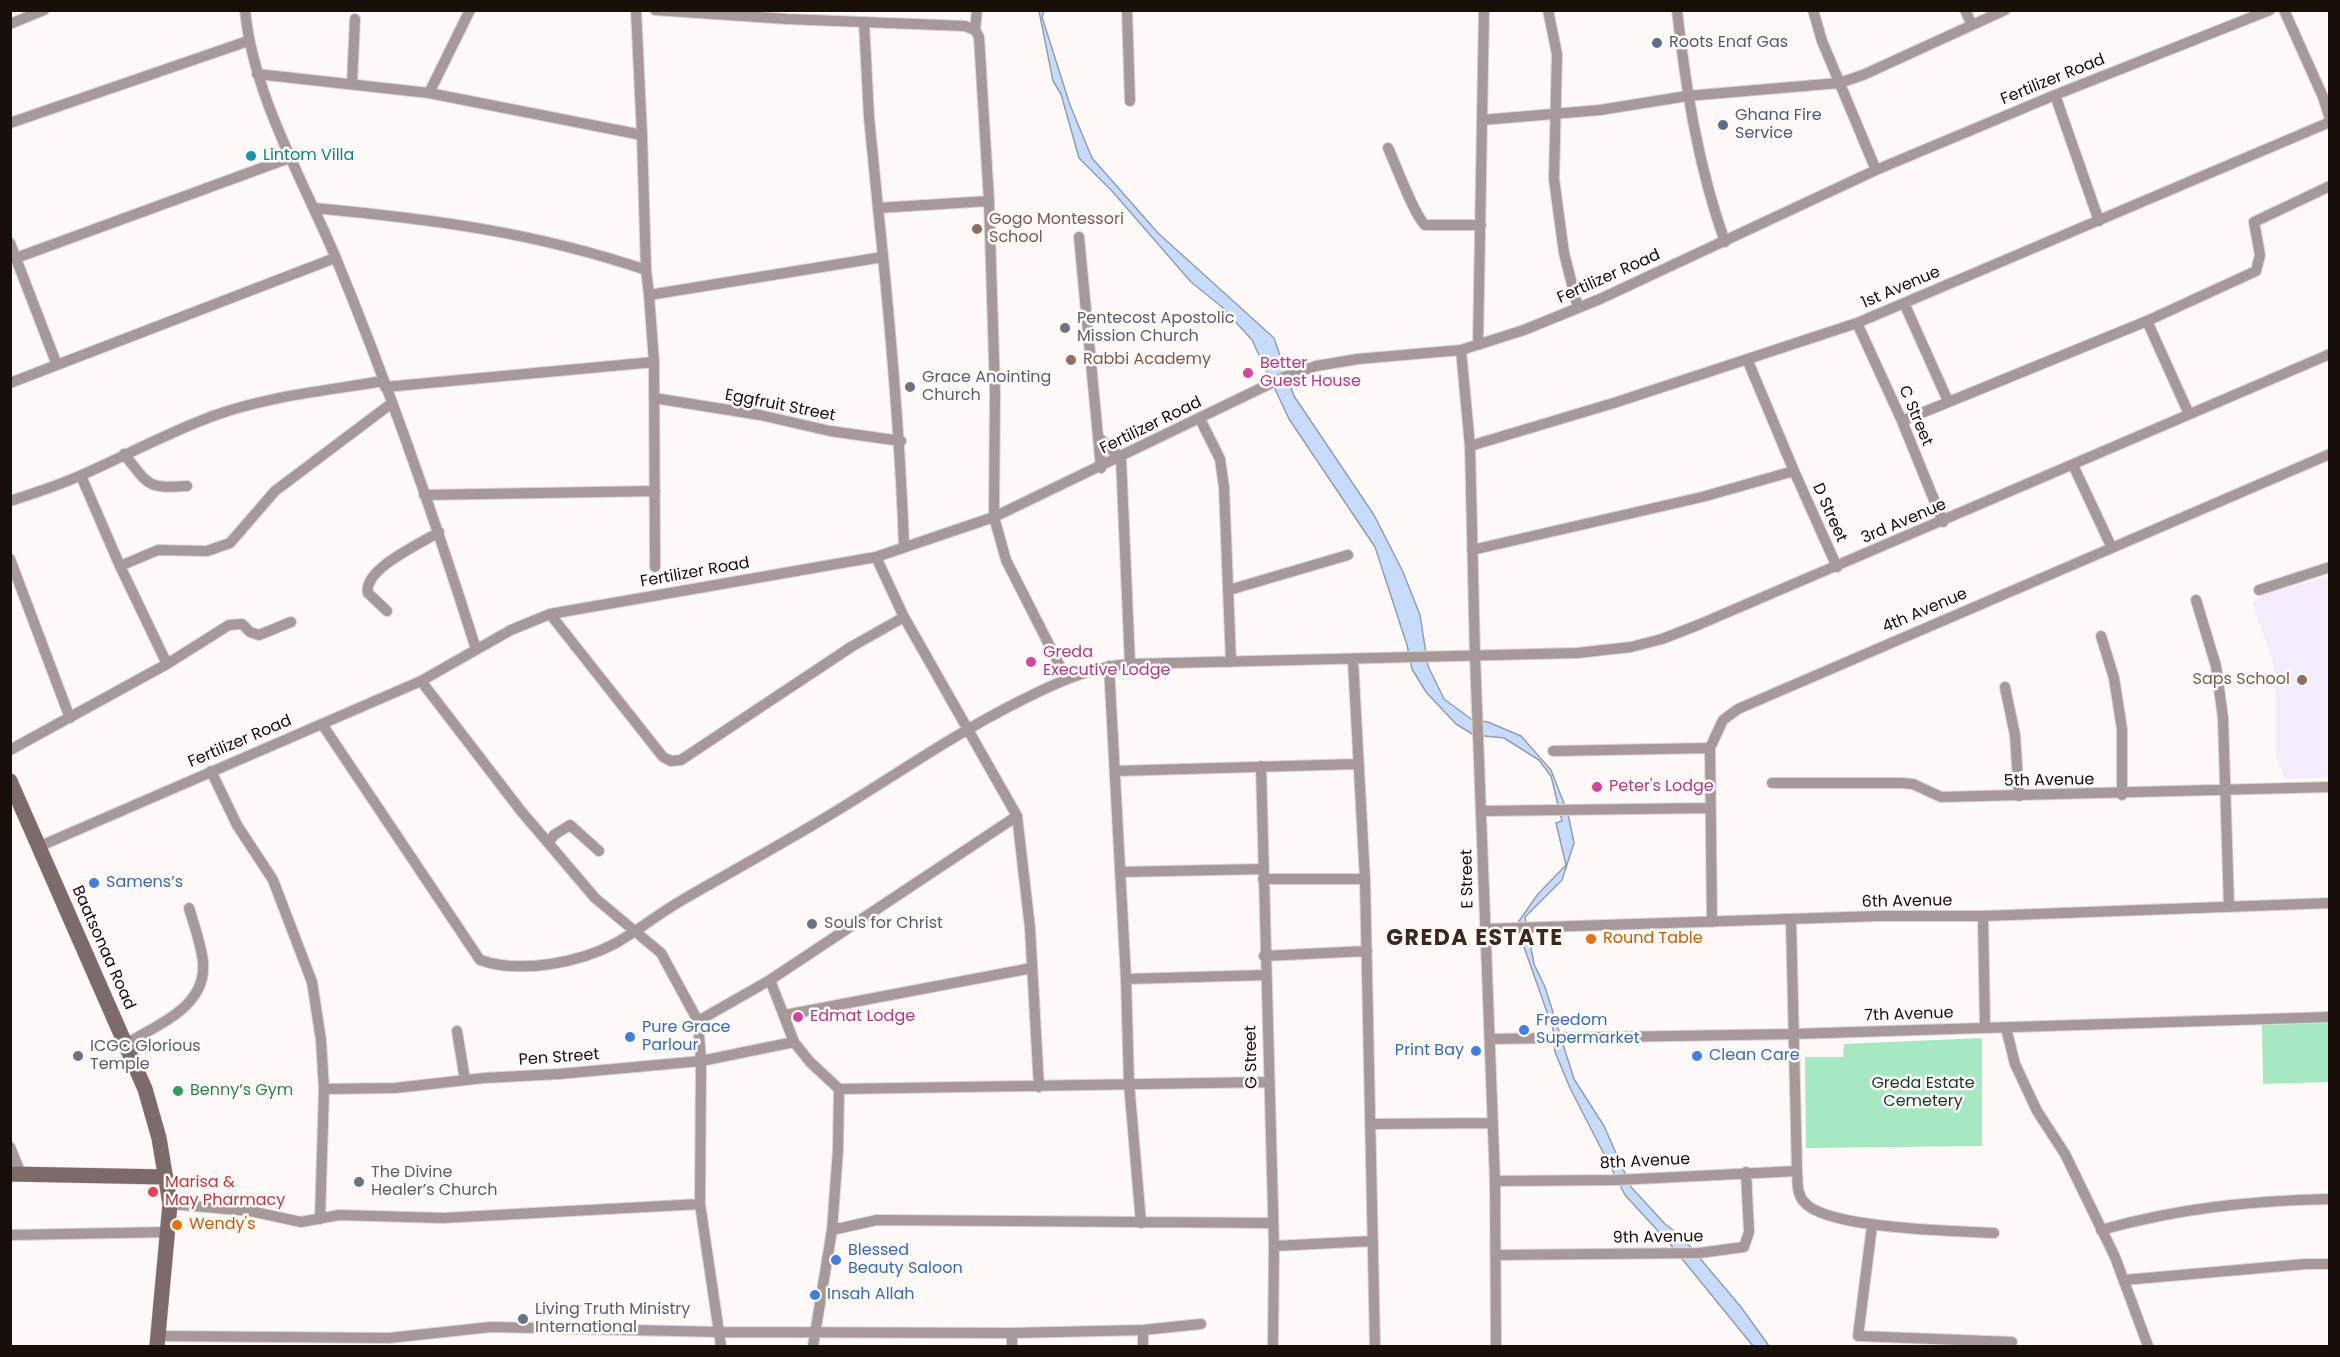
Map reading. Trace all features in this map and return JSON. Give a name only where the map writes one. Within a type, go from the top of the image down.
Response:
[{"type":"street","points":[[10,24],[44,10]]},
{"type":"street","points":[[245,10],[248,41],[257,74],[335,258],[392,403],[439,532],[476,649]]},
{"type":"street","points":[[429,93],[470,10]]},
{"type":"street","points":[[636,10],[646,270],[654,362],[655,567]]},
{"type":"street","points":[[655,10],[787,15],[864,22],[965,26],[975,30]]},
{"type":"street","points":[[977,10],[975,30],[978,37],[989,201],[995,392],[994,517],[1006,560],[1066,678]]},
{"type":"street","points":[[1126,10],[1130,101]]},
{"type":"street","points":[[1478,345],[1484,10]]},
{"type":"street","points":[[1548,10],[1557,54],[1558,112],[1554,145],[1554,179],[1564,253],[1578,308]]},
{"type":"street","points":[[1677,10],[1687,96],[1709,198],[1725,242]]},
{"type":"street","points":[[1813,10],[1839,83],[1876,170]]},
{"type":"street","points":[[1965,10],[1972,25]]},
{"type":"street","points":[[1482,120],[1600,110],[1687,96],[1839,83],[1863,75],[2005,10]]},
{"type":"street","name":"Fertilizer Road","points":[[38,847],[421,681],[476,649],[550,614],[876,557],[994,517],[1101,468],[1284,377],[1316,366],[1358,359],[1461,350],[1578,308],[1725,242],[1876,170],[2255,13],[2270,10]]},
{"type":"street","points":[[2284,10],[2323,97],[2330,120]]},
{"type":"street","points":[[352,84],[355,19]]},
{"type":"street","points":[[864,22],[869,117],[901,441],[904,547]]},
{"type":"street","points":[[10,123],[248,41]]},
{"type":"street","points":[[257,74],[429,93],[642,135]]},
{"type":"street","points":[[2055,95],[2099,221]]},
{"type":"street","name":"1st Avenue","points":[[1470,446],[1857,323],[2330,120]]},
{"type":"street","points":[[1388,148],[1413,201],[1414,211],[1422,222],[1434,226],[1481,225]]},
{"type":"street","points":[[16,258],[292,157]]},
{"type":"street","points":[[1902,421],[2147,321],[2256,271],[2260,255],[2254,222],[2330,186]]},
{"type":"street","points":[[878,208],[989,201]]},
{"type":"street","points":[[314,208],[434,219],[510,233],[586,250],[646,270]]},
{"type":"street","points":[[1079,237],[1101,468]]},
{"type":"street","points":[[10,243],[57,365]]},
{"type":"street","points":[[649,295],[883,257]]},
{"type":"street","points":[[10,383],[335,258]]},
{"type":"street","points":[[1904,303],[1948,401]]},
{"type":"street","points":[[2147,321],[2189,414]]},
{"type":"street","name":"C Street","points":[[1857,323],[1902,421],[1943,522]]},
{"type":"street","name":"E Street","points":[[1461,350],[1470,446],[1484,929],[1495,1181],[1496,1347]]},
{"type":"street","name":"3rd Avenue","points":[[322,724],[480,960],[493,965],[532,965],[583,957],[616,943],[834,812],[965,728],[1066,678],[1109,666],[1130,664],[1577,653],[1631,647],[1680,632],[1837,567],[2330,354]]},
{"type":"street","name":"D Street","points":[[1747,359],[1837,567]]},
{"type":"street","points":[[10,501],[81,476],[124,454],[213,416],[273,398],[384,384],[654,362]]},
{"type":"street","name":"Eggfruit Street","points":[[654,398],[760,415],[830,432],[901,441]]},
{"type":"street","points":[[120,566],[158,550],[207,551],[230,543],[275,491],[392,403]]},
{"type":"street","points":[[1200,419],[1220,459],[1224,487],[1231,662]]},
{"type":"street","points":[[1099,438],[1121,458],[1130,664]]},
{"type":"street","points":[[124,454],[149,485],[159,488],[187,486]]},
{"type":"street","name":"4th Avenue","points":[[1712,922],[1710,748],[1724,720],[1738,709],[2111,546],[2330,454]]},
{"type":"street","points":[[2073,465],[2111,546]]},
{"type":"street","points":[[1472,550],[1702,497],[1794,471]]},
{"type":"street","points":[[81,476],[120,566],[167,664]]},
{"type":"street","points":[[424,495],[655,491]]},
{"type":"street","points":[[387,611],[368,593],[369,581],[382,566],[439,532]]},
{"type":"street","points":[[1229,590],[1348,555]]},
{"type":"street","points":[[876,557],[904,617],[1017,816],[1026,884],[1039,1087]]},
{"type":"street","points":[[10,559],[70,718]]},
{"type":"street","points":[[2259,590],[2330,567]]},
{"type":"street","points":[[2196,600],[2216,666],[2223,718],[2229,906]]},
{"type":"street","points":[[550,614],[663,757],[671,761],[681,760],[851,647],[904,617]]},
{"type":"street","points":[[10,750],[167,664],[236,623],[259,635],[291,622]]},
{"type":"street","points":[[2102,636],[2114,678],[2122,729],[2121,795]]},
{"type":"street","points":[[1353,660],[1365,879],[1375,1347]]},
{"type":"street","points":[[1109,666],[1126,979],[1129,1083],[1141,1222]]},
{"type":"street","points":[[421,681],[548,843],[595,898],[661,953],[698,1021],[700,1204],[721,1332],[721,1347]]},
{"type":"street","points":[[2005,687],[2015,735],[2019,796]]},
{"type":"street","points":[[1553,752],[1710,748]]},
{"type":"street","points":[[1115,771],[1358,764]]},
{"type":"street","name":"G Street","points":[[1261,766],[1264,956],[1274,1246],[1273,1347]]},
{"type":"street","points":[[211,771],[237,825],[273,880],[312,982],[321,1040],[324,1089],[320,1220]]},
{"type":"street","name":"Baatsonaa Road","points":[[10,781],[145,1089],[159,1138],[170,1204],[157,1341]]},
{"type":"street","name":"5th Avenue","points":[[1772,783],[1901,783],[1913,784],[1941,797],[2121,795],[2330,788]]},
{"type":"street","points":[[1482,811],[1709,808]]},
{"type":"street","points":[[698,1021],[770,980],[1017,816]]},
{"type":"street","points":[[548,843],[554,835],[570,825],[599,851]]},
{"type":"street","points":[[1120,872],[1263,874],[1365,879]]},
{"type":"street","name":"6th Avenue","points":[[1484,929],[1983,916],[2330,903]]},
{"type":"street","points":[[126,1044],[188,1006],[199,990],[203,960],[189,908]]},
{"type":"street","points":[[1983,916],[1985,1028]]},
{"type":"street","points":[[1791,920],[1798,1193],[1804,1203],[1813,1210],[1872,1226],[1994,1233]]},
{"type":"street","points":[[1264,956],[1367,951]]},
{"type":"street","points":[[785,1015],[1032,968]]},
{"type":"street","points":[[1126,979],[1265,975]]},
{"type":"street","points":[[770,980],[794,1042],[810,1062],[839,1089],[1268,1082]]},
{"type":"street","name":"7th Avenue","points":[[1490,1039],[1793,1034],[2330,1017]]},
{"type":"street","points":[[2006,1028],[2015,1064],[2037,1111],[2066,1154],[2124,1280],[2148,1347]]},
{"type":"street","points":[[457,1031],[465,1080]]},
{"type":"street","name":"Pen Street","points":[[324,1089],[395,1088],[700,1061],[794,1042]]},
{"type":"street","points":[[813,1347],[832,1230],[838,1150],[839,1089]]},
{"type":"street","points":[[1370,1124],[1491,1123]]},
{"type":"street","points":[[10,1147],[16,1174],[166,1177]]},
{"type":"street","name":"8th Avenue","points":[[1495,1181],[1617,1180],[1797,1171]]},
{"type":"street","name":"9th Avenue","points":[[1496,1255],[1699,1253],[1744,1247],[1748,1242],[1746,1172]]},
{"type":"street","points":[[2101,1230],[2157,1214],[2263,1201],[2330,1199]]},
{"type":"street","points":[[170,1204],[250,1211],[301,1222],[339,1215],[443,1218],[700,1204]]},
{"type":"street","points":[[832,1230],[877,1220],[1273,1223]]},
{"type":"street","points":[[1872,1226],[1858,1336],[2012,1342]]},
{"type":"street","points":[[10,1235],[169,1232]]},
{"type":"street","points":[[1274,1246],[1373,1241]]},
{"type":"street","points":[[2124,1280],[2306,1264],[2330,1264]]},
{"type":"street","points":[[157,1341],[389,1338],[490,1327],[721,1332],[1012,1333],[1143,1330],[1201,1324]]},
{"type":"street","points":[[1143,1330],[1143,1347]]},
{"type":"street","points":[[1012,1333],[1012,1347]]},
{"type":"shaded area","name":"Saps School","points":[[2329,576],[2329,778],[2285,779],[2276,755],[2276,699],[2273,662],[2252,603],[2263,595]]},
{"type":"green space","points":[[2329,1023],[2329,1082],[2263,1084],[2262,1025]]},
{"type":"green space","name":"Greda Estate Cemetery","points":[[1982,1038],[1982,1146],[1806,1148],[1805,1057],[1843,1057],[1844,1044]]},
{"type":"water","points":[[1039,11],[1044,11],[1042,17],[1070,105],[1092,158],[1158,233],[1274,338],[1294,396],[1374,515],[1403,572],[1420,615],[1428,666],[1444,699],[1471,719],[1488,722],[1521,736],[1551,770],[1568,814],[1574,843],[1562,880],[1525,917],[1534,964],[1545,987],[1574,1079],[1604,1126],[1631,1187],[1665,1224],[1680,1235],[1741,1307],[1769,1346],[1753,1346],[1670,1244],[1625,1195],[1570,1088],[1555,1052],[1553,1029],[1524,947],[1519,921],[1538,894],[1566,865],[1556,823],[1562,821],[1551,776],[1539,760],[1504,738],[1474,735],[1456,724],[1426,692],[1412,669],[1407,645],[1375,547],[1289,419],[1252,340],[1222,307],[1191,282],[1112,191],[1079,158],[1061,94],[1053,81]]},
{"type":"place","name":"Roots Enaf Gas","points":[[1657,43]]},
{"type":"place","name":"Ghana Fire Service","points":[[1723,125]]},
{"type":"place","name":"Lintom Villa","points":[[251,156]]},
{"type":"place","name":"Gogo Montessori School","points":[[977,229]]},
{"type":"place","name":"Pentecost Apostolic Mission Church","points":[[1065,328]]},
{"type":"place","name":"Rabbi Academy","points":[[1071,360]]},
{"type":"place","name":"Better Guest House","points":[[1248,373]]},
{"type":"place","name":"Grace Anointing Church","points":[[910,387]]},
{"type":"place","name":"Greda Executive Lodge","points":[[1031,662]]},
{"type":"place","name":"Saps School","points":[[2302,680]]},
{"type":"place","name":"Peter's Lodge","points":[[1597,787]]},
{"type":"place","name":"Samens’s","points":[[94,883]]},
{"type":"place","name":"Souls for Christ","points":[[812,924]]},
{"type":"place","name":"Round Table","points":[[1591,939]]},
{"type":"place","name":"Edmat Lodge","points":[[798,1017]]},
{"type":"place","name":"Freedom Supermarket","points":[[1524,1030]]},
{"type":"place","name":"Pure Grace Parlour","points":[[630,1037]]},
{"type":"place","name":"Print Bay","points":[[1476,1051]]},
{"type":"place","name":"ICGC Glorious Temple","points":[[78,1056]]},
{"type":"place","name":"Clean Care","points":[[1697,1056]]},
{"type":"place","name":"Benny’s Gym","points":[[178,1091]]},
{"type":"place","name":"The Divine Healer’s Church","points":[[359,1182]]},
{"type":"place","name":"Marisa & May Pharmacy","points":[[153,1192]]},
{"type":"place","name":"Wendy's","points":[[177,1225]]},
{"type":"place","name":"Blessed Beauty Saloon","points":[[836,1260]]},
{"type":"place","name":"Insah Allah","points":[[815,1295]]},
{"type":"place","name":"Living Truth Ministry International","points":[[523,1319]]},
{"type":"district","name":"GREDA ESTATE","points":[[1475,939]]}]
